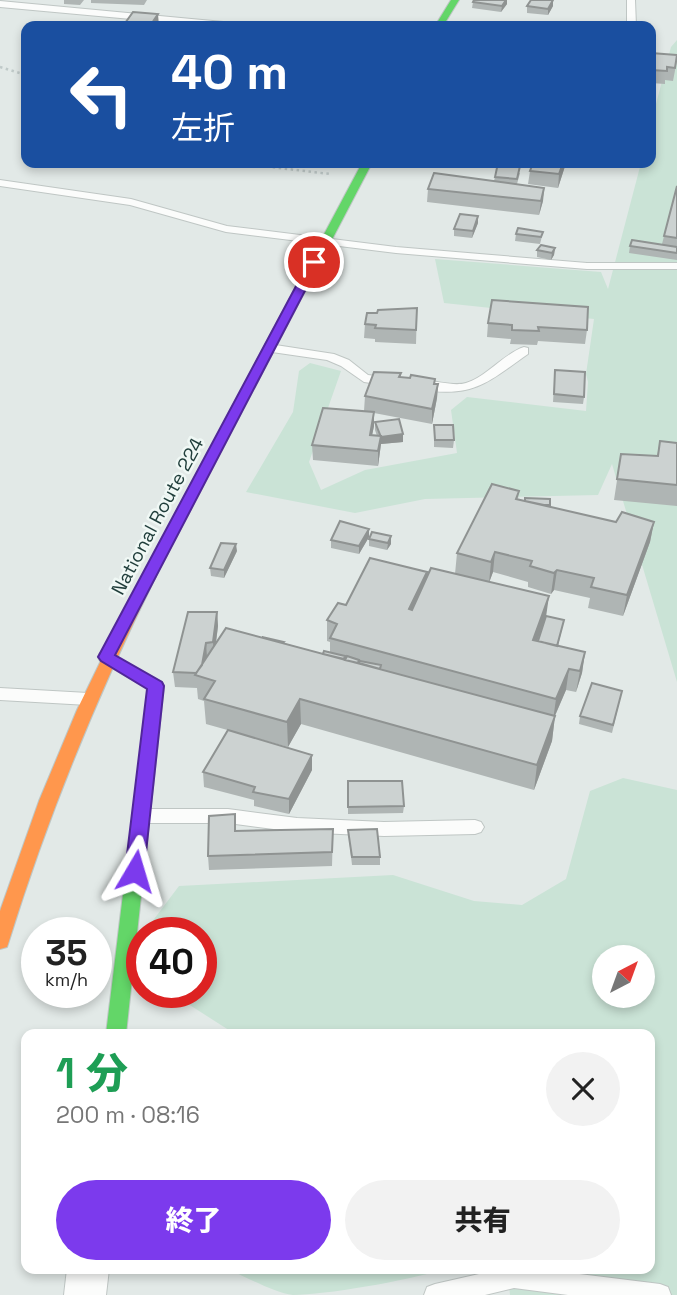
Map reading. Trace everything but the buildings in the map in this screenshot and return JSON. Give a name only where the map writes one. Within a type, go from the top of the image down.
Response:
[{"type":"main road","points":[[442,21],[454,0]]},
{"type":"main road","name":"National Route 224","points":[[0,941],[16,881],[55,776],[106,657],[364,168]]},
{"type":"main road","points":[[106,657],[156,686],[117,1029]]},
{"type":"street","points":[[85,1295],[87,1274]]},
{"type":"lane","points":[[631,0],[632,21]]},
{"type":"lane","points":[[0,4],[181,21]]},
{"type":"lane","points":[[0,183],[131,202],[226,229],[396,250],[575,265],[677,266]]},
{"type":"lane","points":[[269,348],[330,357],[345,363],[365,378],[451,389],[481,381],[524,351]]},
{"type":"lane","points":[[0,694],[88,699]]},
{"type":"lane","points":[[141,816],[228,816],[298,825],[384,829],[475,827]]},
{"type":"lane","points":[[435,1295],[513,1277],[660,1295]]},
{"type":"path","points":[[0,67],[21,73]]},
{"type":"path","points":[[278,168],[359,178]]},
{"type":"green space","points":[[677,40],[677,682],[612,464],[598,495],[425,499],[355,513],[246,492],[293,412],[299,371],[310,363],[341,371],[309,462],[321,490],[365,470],[457,453],[451,410],[467,397],[586,411],[586,374],[594,319],[444,303],[435,259],[601,272],[608,289],[640,168],[656,168],[656,104],[671,47]]},
{"type":"green space","points":[[623,778],[677,790],[677,1295],[510,1295],[506,1274],[655,1274],[655,1029],[227,1029],[194,1008],[217,1008],[217,917],[156,917],[179,886],[393,875],[474,901],[522,905],[566,879],[590,791]]},
{"type":"green space","points":[[238,1274],[426,1274],[368,1286],[293,1295]]},
{"type":"traffic: fast","points":[[442,21],[455,0]]},
{"type":"traffic: fast","points":[[149,576],[364,168]]},
{"type":"traffic: fast","points":[[106,657],[156,686],[117,1029]]},
{"type":"traffic: slow","points":[[0,941],[30,847],[66,755],[149,576]]},
{"type":"route","points":[[135,871],[156,686],[106,657],[314,262]]}]
